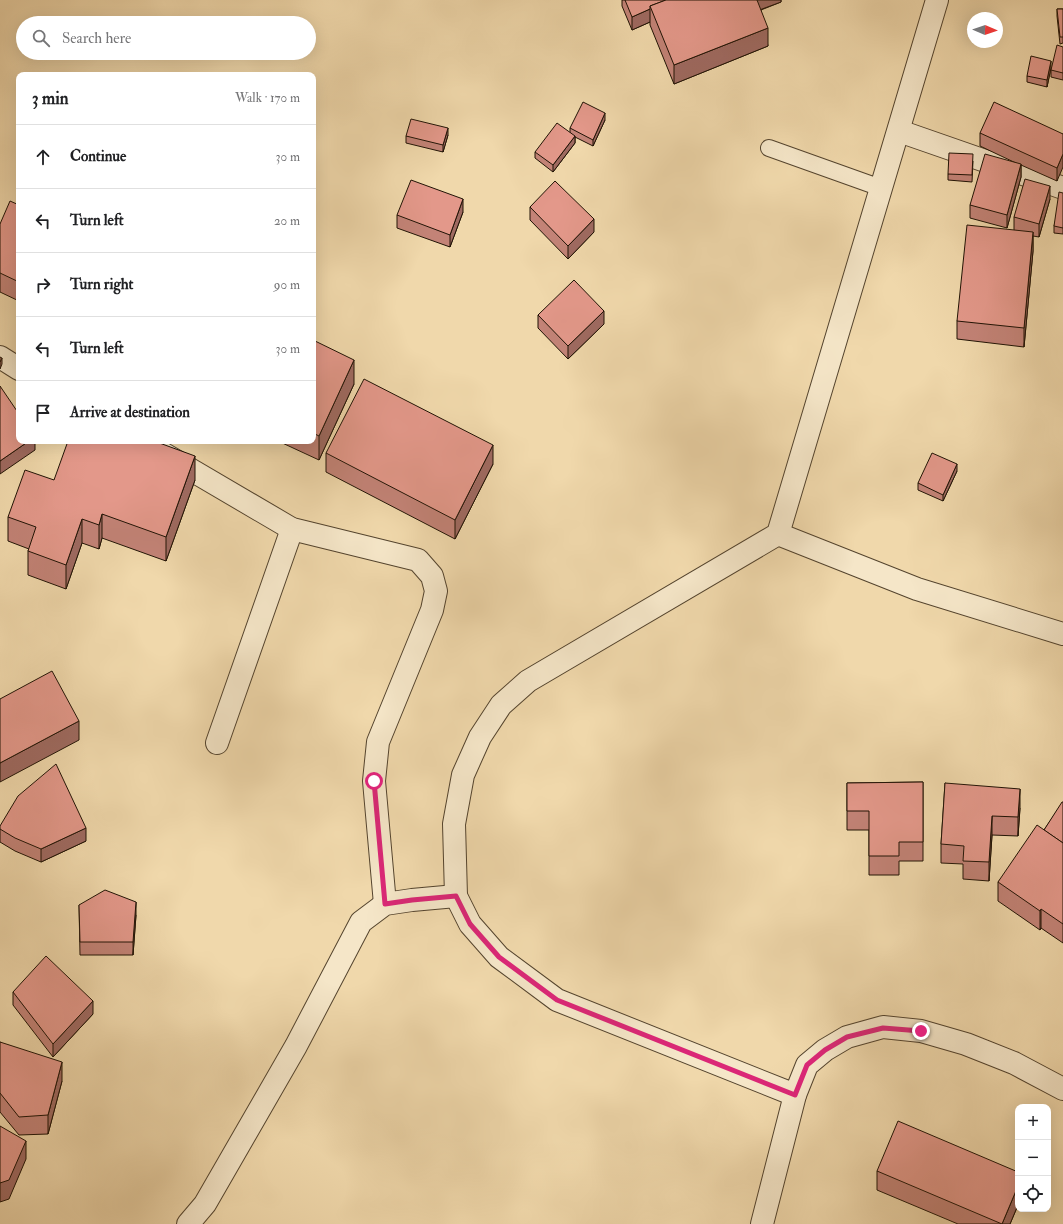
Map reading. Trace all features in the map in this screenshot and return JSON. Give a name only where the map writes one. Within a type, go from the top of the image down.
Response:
[{"type":"street","points":[[795,1095],[557,1000],[499,957],[470,924],[456,896],[454,824],[462,775],[480,737],[501,705],[528,681],[778,534],[937,0]]},
{"type":"street","points":[[899,131],[1063,188]]},
{"type":"street","points":[[0,358],[16,367]]},
{"type":"street","points":[[147,444],[292,529],[418,560],[432,576],[436,591],[432,610],[378,742],[374,781],[385,904]]},
{"type":"street","points":[[217,742],[292,529]]},
{"type":"street","points":[[778,534],[916,589],[1063,634]]},
{"type":"street","points":[[188,1224],[205,1204],[288,1060],[361,922],[385,904],[456,896]]},
{"type":"street","points":[[762,1224],[795,1095],[807,1065],[825,1050],[847,1037],[883,1028],[921,1031],[966,1044],[1014,1063],[1063,1089]]},
{"type":"lane","points":[[769,148],[881,188]]},
{"type":"building","points":[[625,0],[666,0],[650,6],[650,9],[632,17]]},
{"type":"building","points":[[666,0],[757,0],[768,28],[674,65],[650,6]]},
{"type":"building","points":[[1057,9],[1063,9],[1063,37],[1060,37]]},
{"type":"building","points":[[1057,45],[1063,47],[1063,73],[1051,70]]},
{"type":"building","points":[[1031,56],[1051,61],[1047,80],[1027,76]]},
{"type":"building","points":[[583,102],[605,113],[593,140],[570,128]]},
{"type":"building","points":[[994,102],[1063,134],[1063,154],[1057,168],[980,133]]},
{"type":"building","points":[[411,119],[448,128],[443,145],[406,136]]},
{"type":"building","points":[[557,123],[575,136],[553,165],[535,152]]},
{"type":"building","points":[[949,153],[973,154],[972,175],[948,174]]},
{"type":"building","points":[[985,154],[1021,164],[1007,215],[970,205]]},
{"type":"building","points":[[1025,179],[1050,186],[1039,224],[1014,217]]},
{"type":"building","points":[[411,180],[463,199],[450,235],[397,215]]},
{"type":"building","points":[[555,181],[594,219],[568,246],[530,207]]},
{"type":"building","points":[[1059,192],[1063,193],[1063,228],[1054,226]]},
{"type":"building","points":[[10,201],[16,204],[16,281],[0,273],[0,224]]},
{"type":"building","points":[[967,225],[1033,232],[1024,328],[957,321]]},
{"type":"building","points":[[574,280],[604,311],[568,346],[538,315]]},
{"type":"building","points":[[316,341],[354,360],[319,436],[316,434]]},
{"type":"building","points":[[364,379],[493,445],[455,520],[326,453]]},
{"type":"building","points":[[0,386],[16,410],[16,444],[25,444],[0,461]]},
{"type":"building","points":[[67,444],[162,444],[195,456],[166,537],[102,514],[99,525],[82,519],[66,565],[28,551],[36,527],[8,517],[25,470],[54,480]]},
{"type":"building","points":[[932,453],[957,464],[943,495],[918,483]]},
{"type":"building","points":[[52,671],[79,721],[0,763],[0,699]]},
{"type":"building","points":[[56,764],[86,828],[41,849],[15,838],[0,829],[0,826],[18,796]]},
{"type":"building","points":[[923,782],[923,842],[899,842],[899,856],[869,856],[869,811],[847,811],[847,783]]},
{"type":"building","points":[[945,783],[1020,789],[1018,817],[992,816],[989,862],[963,861],[964,846],[941,844]]},
{"type":"building","points":[[1063,802],[1063,843],[1044,830]]},
{"type":"building","points":[[1037,825],[1063,843],[1063,924],[1041,909],[1040,911],[998,882]]},
{"type":"building","points":[[105,890],[136,902],[133,942],[80,942],[79,905]]},
{"type":"building","points":[[46,956],[93,1001],[53,1044],[13,992]]},
{"type":"building","points":[[0,1042],[62,1062],[48,1115],[19,1117],[0,1093]]},
{"type":"building","points":[[898,1121],[1015,1171],[1015,1193],[1002,1224],[877,1171]]},
{"type":"building","points":[[0,1126],[26,1141],[9,1180],[0,1183]]},
{"type":"route","points":[[374,781],[385,904],[456,896],[470,924],[499,957],[557,1000],[795,1095],[807,1065],[825,1050],[847,1037],[883,1028],[921,1031]]}]
